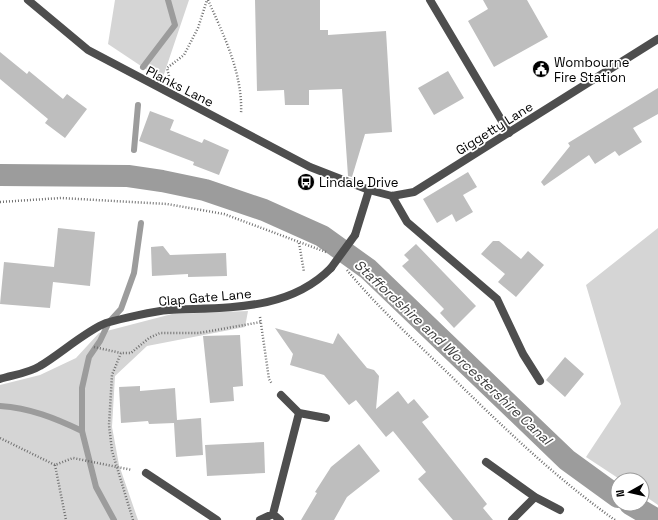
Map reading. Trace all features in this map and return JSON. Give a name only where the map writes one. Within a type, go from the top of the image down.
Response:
[{"type":"street","name":"Planks Lane","points":[[28,0],[88,50],[310,167],[333,176]]},
{"type":"street","points":[[430,0],[509,133]]},
{"type":"street","name":"Giggetty Lane","points":[[333,176],[369,190],[392,196],[414,192],[658,39]]},
{"type":"street","name":"Clap Gate Lane","points":[[0,379],[39,367],[105,324],[167,310],[237,308],[257,305],[282,298],[311,284],[323,277],[355,235],[369,190]]},
{"type":"street","points":[[392,196],[407,222],[497,299],[523,354],[540,381]]},
{"type":"street","points":[[281,395],[299,413],[326,418]]},
{"type":"street","points":[[273,514],[299,413]]},
{"type":"street","points":[[486,462],[535,497],[560,510]]},
{"type":"street","points":[[146,473],[217,520]]},
{"type":"street","points":[[512,520],[535,497]]},
{"type":"street","points":[[260,520],[273,514]]},
{"type":"street","points":[[273,514],[280,520]]},
{"type":"path","points":[[173,96],[167,68],[184,55],[198,28],[208,0]]},
{"type":"path","points":[[208,0],[226,41],[237,75],[241,99],[241,131]]},
{"type":"path","points":[[0,202],[61,198],[167,204],[224,214],[331,254]]},
{"type":"path","points":[[299,243],[304,274],[311,284]]},
{"type":"path","points":[[345,267],[371,299],[471,396],[543,462],[615,520]]},
{"type":"path","points":[[257,305],[261,322],[269,380],[281,395]]},
{"type":"path","points":[[104,348],[121,353],[131,353],[149,338],[160,333],[199,333],[261,322]]},
{"type":"path","points":[[121,353],[112,375],[110,425],[112,451],[133,520]]},
{"type":"path","points":[[0,438],[55,465],[74,458],[78,461],[116,467]]},
{"type":"path","points":[[55,465],[62,491],[66,520]]},
{"type":"shaded area","points":[[115,0],[189,0],[162,80],[108,44]]},
{"type":"shaded area","points":[[658,228],[658,505],[650,500],[650,472],[610,473],[586,457],[621,404],[586,285]]},
{"type":"shaded area","points":[[248,311],[245,327],[147,346],[115,376],[112,427],[119,465],[138,520],[0,520],[0,385],[40,375],[76,358],[99,333],[172,314]]},
{"type":"building","points":[[255,0],[320,0],[320,30],[328,30],[328,35],[386,31],[392,132],[365,134],[352,177],[348,176],[342,89],[309,90],[309,105],[285,105],[284,90],[257,91]]},
{"type":"building","points":[[483,0],[527,0],[548,37],[494,67],[468,21],[488,9]]},
{"type":"building","points":[[0,52],[27,74],[29,71],[63,99],[67,94],[87,109],[65,138],[45,123],[48,119],[0,79]]},
{"type":"building","points":[[448,71],[464,98],[434,115],[418,88]]},
{"type":"building","points":[[658,88],[658,114],[633,128],[642,142],[619,156],[615,151],[595,164],[589,155],[544,186],[541,182],[570,146],[568,143]]},
{"type":"building","points":[[150,111],[174,120],[170,130],[202,143],[204,139],[229,150],[219,175],[193,165],[194,162],[139,141]]},
{"type":"building","points":[[468,172],[477,187],[463,195],[473,212],[456,222],[452,214],[437,223],[423,199]]},
{"type":"building","points":[[58,228],[95,232],[90,286],[53,282],[50,308],[0,304],[4,262],[54,267]]},
{"type":"building","points":[[493,241],[499,241],[521,259],[528,251],[544,265],[516,297],[498,282],[505,274],[481,254]]},
{"type":"building","points":[[416,244],[476,306],[454,328],[440,313],[444,309],[402,266],[409,260],[404,255]]},
{"type":"building","points":[[163,246],[170,255],[226,253],[227,276],[188,277],[188,274],[152,276],[151,247]]},
{"type":"building","points":[[275,328],[333,344],[338,333],[367,368],[374,370],[379,376],[376,409],[398,391],[408,404],[414,399],[429,417],[422,422],[487,504],[483,508],[493,520],[453,520],[418,479],[426,472],[393,431],[386,437],[356,400],[349,405],[324,375],[290,365],[293,354]]},
{"type":"building","points":[[240,335],[243,386],[233,387],[234,401],[210,403],[203,336]]},
{"type":"building","points":[[565,357],[584,374],[565,397],[546,380]]},
{"type":"building","points":[[140,386],[140,391],[175,388],[177,420],[201,418],[203,455],[176,457],[174,423],[149,424],[148,421],[121,423],[119,387]]},
{"type":"building","points":[[264,442],[265,473],[207,476],[205,445]]},
{"type":"building","points":[[359,444],[380,471],[347,497],[334,520],[301,520],[317,493],[315,492],[331,467]]},
{"type":"waterway","points":[[143,67],[175,25],[168,0]]},
{"type":"waterway","points":[[134,150],[138,105]]},
{"type":"waterway","name":"Staffordshire and Worcestershire Canal","points":[[0,175],[128,176],[162,181],[205,190],[264,210],[322,236],[368,269],[567,460],[610,491]]},
{"type":"waterway","points":[[114,520],[96,487],[82,431],[82,388],[89,357],[100,341],[109,322],[121,309],[134,273],[141,223]]},
{"type":"waterway","points":[[0,406],[42,414],[82,431]]},
{"type":"waterway","name":"Staffordshire and Worcestershire Canal","points":[[644,512],[657,520]]},
{"type":"place","name":"Wombourne Fire Station","points":[[541,69]]},
{"type":"place","name":"Lindale Drive","points":[[306,182]]}]
